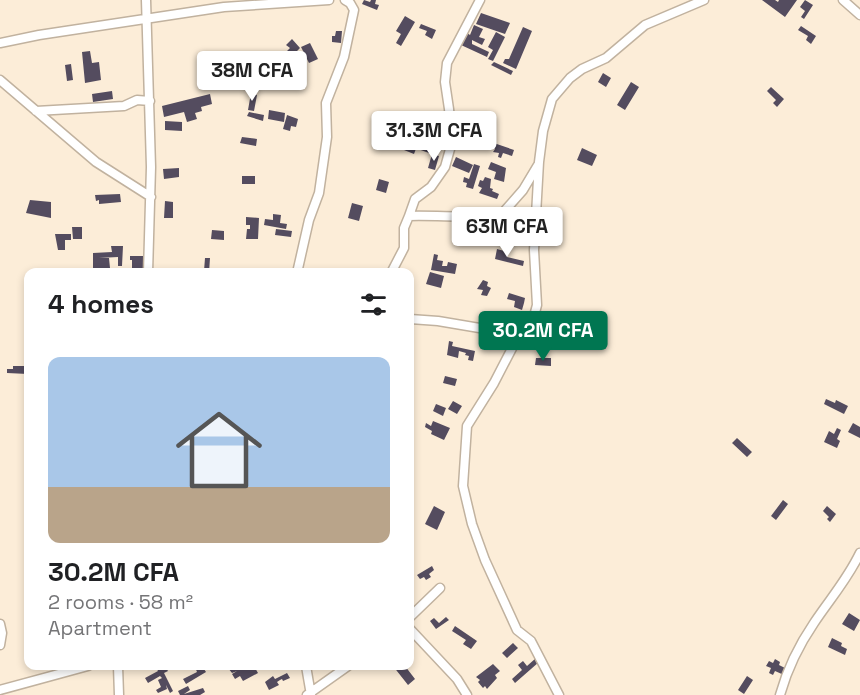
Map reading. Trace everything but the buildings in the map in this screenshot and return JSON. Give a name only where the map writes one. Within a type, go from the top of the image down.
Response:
[{"type":"street","points":[[146,0],[150,101],[148,268]]},
{"type":"street","points":[[0,43],[224,7],[329,0]]},
{"type":"street","points":[[298,268],[309,220],[319,194],[327,137],[326,103],[344,57],[354,10],[345,0]]},
{"type":"street","points":[[394,268],[404,248],[404,228],[415,199],[431,187],[445,167],[452,142],[445,82],[447,63],[480,0]]},
{"type":"street","points":[[414,319],[509,333],[522,329],[533,320],[537,305],[534,250],[539,162],[547,114],[552,99],[570,78],[582,69],[606,58],[645,25],[704,0]]},
{"type":"street","points":[[843,0],[860,15]]},
{"type":"street","points":[[0,80],[96,162],[150,197]]},
{"type":"street","points":[[36,111],[124,106],[136,100],[150,101]]},
{"type":"street","points":[[409,216],[441,214],[480,218],[501,215],[523,190],[539,162]]},
{"type":"street","points":[[522,329],[494,383],[467,426],[463,486],[472,524],[489,570],[517,630],[531,641],[560,695]]},
{"type":"street","points":[[780,695],[787,672],[813,625],[849,576],[860,553]]},
{"type":"street","points":[[414,613],[440,588]]},
{"type":"street","points":[[0,624],[2,633],[0,645]]},
{"type":"street","points":[[414,634],[457,679],[467,695]]},
{"type":"street","points":[[0,690],[73,670]]},
{"type":"street","points":[[118,670],[119,695]]},
{"type":"street","points":[[307,670],[310,694],[343,670]]}]
